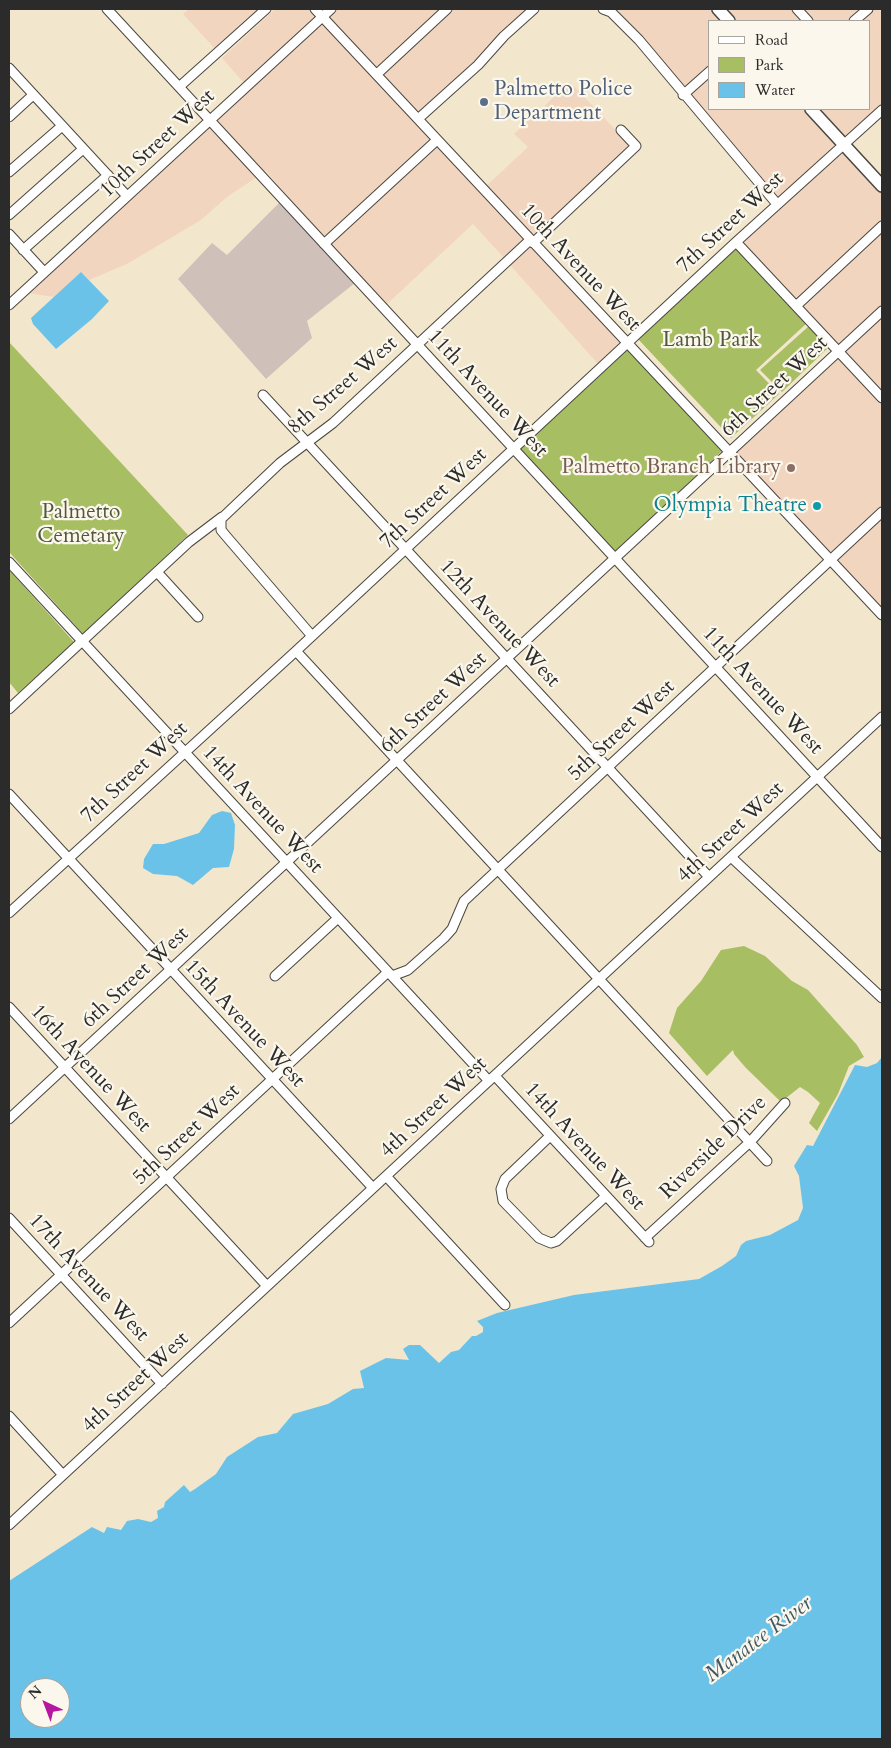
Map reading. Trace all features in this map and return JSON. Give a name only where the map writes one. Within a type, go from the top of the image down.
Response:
[{"type":"main road","points":[[718,9],[728,20]]},
{"type":"main road","points":[[812,110],[882,186]]},
{"type":"street","name":"11th Avenue West","points":[[107,9],[882,847]]},
{"type":"street","points":[[180,88],[266,9]]},
{"type":"street","name":"10th Avenue West","points":[[315,9],[882,615]]},
{"type":"street","name":"10th Street West","points":[[9,305],[331,9]]},
{"type":"street","points":[[377,74],[447,9]]},
{"type":"street","points":[[418,119],[478,65],[504,36],[534,9]]},
{"type":"street","points":[[797,9],[807,20]]},
{"type":"street","points":[[855,20],[868,9]]},
{"type":"street","points":[[608,10],[638,40],[683,95],[741,159],[777,204]]},
{"type":"street","points":[[683,95],[708,73]]},
{"type":"street","points":[[11,74],[127,196]]},
{"type":"street","points":[[9,117],[33,95]]},
{"type":"street","name":"7th Street West","points":[[9,913],[184,751],[296,651],[777,204],[882,110]]},
{"type":"street","points":[[9,172],[62,126]]},
{"type":"street","name":"8th Street West","points":[[9,709],[190,542],[222,518],[280,463],[333,423],[416,344],[636,146],[621,130]]},
{"type":"street","points":[[324,244],[437,140]]},
{"type":"street","points":[[9,215],[83,149]]},
{"type":"street","points":[[23,250],[108,175]]},
{"type":"street","points":[[796,306],[882,226]]},
{"type":"street","points":[[9,234],[44,272]]},
{"type":"street","points":[[736,242],[882,398]]},
{"type":"street","name":"6th Street West","points":[[9,1119],[882,311]]},
{"type":"street","name":"12th Avenue West","points":[[263,395],[709,877]]},
{"type":"street","name":"5th Street West","points":[[9,1323],[272,1079],[390,974],[408,970],[444,938],[452,929],[464,901],[882,512]]},
{"type":"street","points":[[222,518],[221,530],[312,636]]},
{"type":"street","name":"14th Avenue West","points":[[9,562],[390,974],[550,1136],[647,1240]]},
{"type":"street","points":[[157,572],[198,617]]},
{"type":"street","points":[[296,651],[767,1161]]},
{"type":"street","name":"4th Street West","points":[[9,1525],[882,717]]},
{"type":"street","name":"15th Avenue West","points":[[9,794],[373,1188]]},
{"type":"street","points":[[731,857],[882,998]]},
{"type":"street","points":[[275,976],[338,918]]},
{"type":"street","name":"16th Avenue West","points":[[9,1007],[267,1286]]},
{"type":"street","name":"Riverside Drive","points":[[647,1240],[750,1142],[786,1103]]},
{"type":"street","points":[[550,1136],[505,1179],[501,1194],[509,1207],[539,1238],[551,1242],[557,1241],[606,1196]]},
{"type":"street","points":[[386,1176],[505,1305]]},
{"type":"street","name":"17th Avenue West","points":[[9,1218],[162,1384]]},
{"type":"street","points":[[9,1416],[63,1475]]},
{"type":"shaded area","points":[[189,9],[263,9],[217,51],[183,14]]},
{"type":"shaded area","points":[[275,9],[310,9],[317,16],[244,83],[222,58]]},
{"type":"shaded area","points":[[337,9],[441,9],[377,68],[328,17]]},
{"type":"shaded area","points":[[454,9],[527,9],[475,62],[418,113],[383,75]]},
{"type":"shaded area","points":[[615,9],[712,9],[723,20],[708,20],[708,67],[683,90]]},
{"type":"shaded area","points":[[723,9],[791,9],[802,20],[733,20]]},
{"type":"shaded area","points":[[802,9],[861,9],[848,20],[813,20]]},
{"type":"shaded area","points":[[874,9],[882,9],[882,104],[843,138],[817,110],[871,110],[871,20],[862,20]]},
{"type":"shaded area","points":[[322,22],[432,139],[324,238],[266,171],[263,172],[215,121]]},
{"type":"shaded area","points":[[708,79],[708,110],[806,110],[837,143],[777,198],[744,156],[689,96]]},
{"type":"shaded area","points":[[570,82],[630,145],[533,237],[485,187],[528,147],[514,134]]},
{"type":"shaded area","points":[[210,126],[257,177],[227,197],[201,220],[127,264],[89,280],[81,272],[54,297],[28,293]]},
{"type":"shaded area","points":[[438,146],[525,240],[504,258],[473,224],[386,305],[330,244]]},
{"type":"shaded area","points":[[843,149],[882,192],[882,221],[796,300],[741,243]]},
{"type":"shaded area","points":[[280,202],[355,283],[307,321],[312,338],[266,379],[178,279],[212,243],[227,255]]},
{"type":"shaded area","points":[[882,232],[882,306],[839,346],[801,306]]},
{"type":"shaded area","points":[[530,246],[620,342],[598,364],[510,265]]},
{"type":"shaded area","points":[[882,317],[882,393],[844,352]]},
{"type":"shaded area","points":[[839,357],[882,404],[882,507],[830,554],[735,454]]},
{"type":"shaded area","points":[[882,518],[882,609],[836,560]]},
{"type":"green space","name":"Lamb Park","points":[[736,245],[807,323],[756,370],[779,394],[731,438],[638,339]]},
{"type":"green space","points":[[809,326],[829,347],[782,392],[760,370]]},
{"type":"green space","name":"Palmetto Cemetary","points":[[9,342],[188,535],[83,634],[9,552]]},
{"type":"green space","points":[[627,347],[723,450],[615,554],[517,449]]},
{"type":"green space","points":[[9,570],[74,642],[18,693],[9,682]]},
{"type":"green space","points":[[744,946],[765,956],[792,981],[808,990],[857,1045],[864,1057],[849,1066],[838,1094],[817,1131],[809,1123],[820,1103],[808,1092],[800,1087],[781,1102],[746,1068],[734,1054],[733,1050],[707,1076],[669,1033],[677,1008],[701,981],[721,950]]},
{"type":"water","points":[[81,272],[109,301],[92,319],[56,349],[33,324],[31,318]]},
{"type":"water","points":[[222,811],[231,813],[235,825],[234,849],[229,867],[213,868],[193,885],[177,876],[153,874],[143,868],[144,859],[153,844],[164,844],[199,833],[212,815]]},
{"type":"water","name":"Manatee River","points":[[882,1057],[882,1739],[9,1739],[9,1581],[92,1527],[104,1533],[107,1527],[121,1530],[127,1521],[138,1519],[151,1522],[158,1518],[157,1511],[164,1507],[165,1502],[184,1485],[190,1492],[195,1489],[216,1474],[227,1457],[258,1437],[277,1433],[293,1414],[328,1404],[353,1389],[364,1388],[360,1371],[386,1358],[409,1360],[403,1349],[409,1345],[420,1345],[439,1363],[451,1352],[459,1350],[472,1336],[483,1332],[483,1327],[477,1321],[497,1313],[574,1295],[699,1279],[722,1266],[736,1256],[741,1245],[746,1241],[770,1235],[798,1220],[803,1208],[799,1176],[794,1166],[807,1145],[813,1146],[855,1065],[867,1067],[877,1063]]},
{"type":"place","name":"Palmetto Police Department","points":[[484,102]]},
{"type":"place","name":"Palmetto Branch Library","points":[[791,468]]},
{"type":"place","name":"Olympia Theatre","points":[[817,506]]}]
